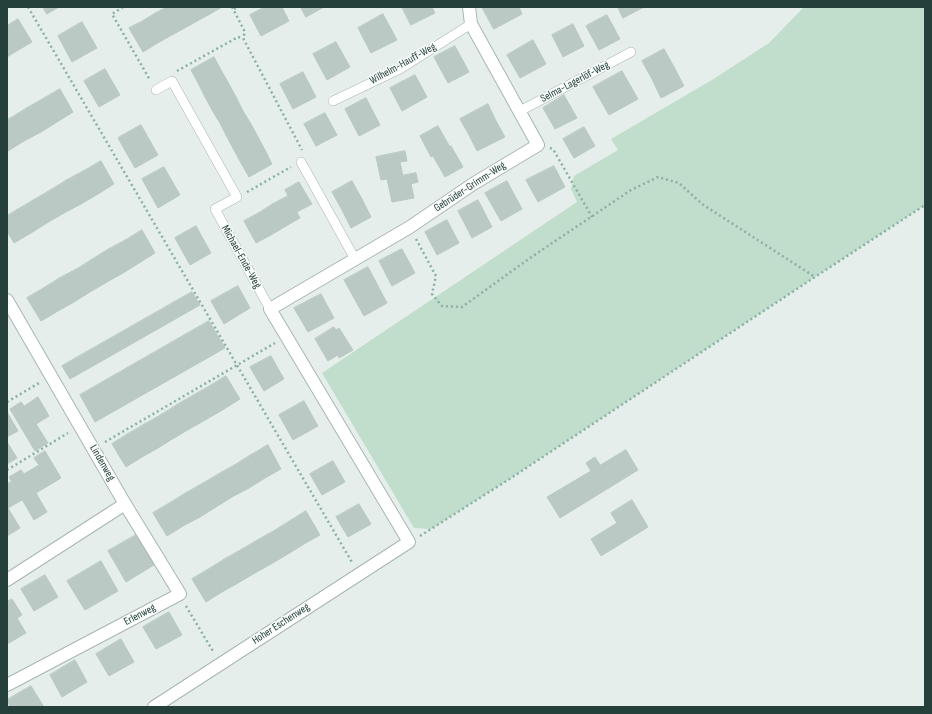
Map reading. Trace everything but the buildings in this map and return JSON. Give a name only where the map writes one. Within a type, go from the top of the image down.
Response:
[{"type":"street","points":[[469,7],[471,24],[538,144]]},
{"type":"street","name":"Gebrüder-Grimm-Weg","points":[[270,309],[410,227],[473,184],[538,144]]},
{"type":"street","name":"Lindenweg","points":[[7,300],[94,448],[125,504]]},
{"type":"street","name":"Michael-Ende-Weg","points":[[270,309],[409,542]]},
{"type":"street","points":[[7,580],[125,504],[180,594]]},
{"type":"street","name":"Hoher Eschenweg","points":[[154,707],[409,542]]},
{"type":"street","name":"Erlenweg","points":[[7,684],[180,594]]},
{"type":"lane","name":"Wilhelm-Hauff-Weg","points":[[334,101],[400,68],[471,24]]},
{"type":"lane","name":"Selma-Lagerlöf-Weg","points":[[520,112],[631,52]]},
{"type":"lane","points":[[156,90],[172,81],[237,197]]},
{"type":"lane","points":[[301,162],[355,259]]},
{"type":"lane","name":"Michael-Ende-Weg","points":[[237,197],[215,210],[270,309]]},
{"type":"path","points":[[28,7],[359,574]]},
{"type":"path","points":[[123,7],[112,14],[156,90]]},
{"type":"path","points":[[238,7],[233,8],[245,32],[242,38]]},
{"type":"path","points":[[172,81],[173,73],[238,37],[242,38]]},
{"type":"path","points":[[237,197],[307,158],[242,38]]},
{"type":"path","points":[[538,144],[553,149],[592,216]]},
{"type":"path","points":[[410,227],[436,276],[432,294],[442,306],[462,307],[530,258],[631,190],[658,177],[680,182],[702,204],[815,277]]},
{"type":"path","points":[[409,542],[508,480],[925,205]]},
{"type":"path","points":[[94,448],[286,336]]},
{"type":"path","points":[[7,402],[51,376]]},
{"type":"path","points":[[7,470],[80,425]]},
{"type":"path","points":[[180,594],[221,664]]},
{"type":"green space","points":[[804,7],[925,7],[925,205],[508,480],[431,529],[414,528],[322,373],[577,202],[571,189],[574,176],[618,150],[611,139],[712,80],[769,43]]}]
